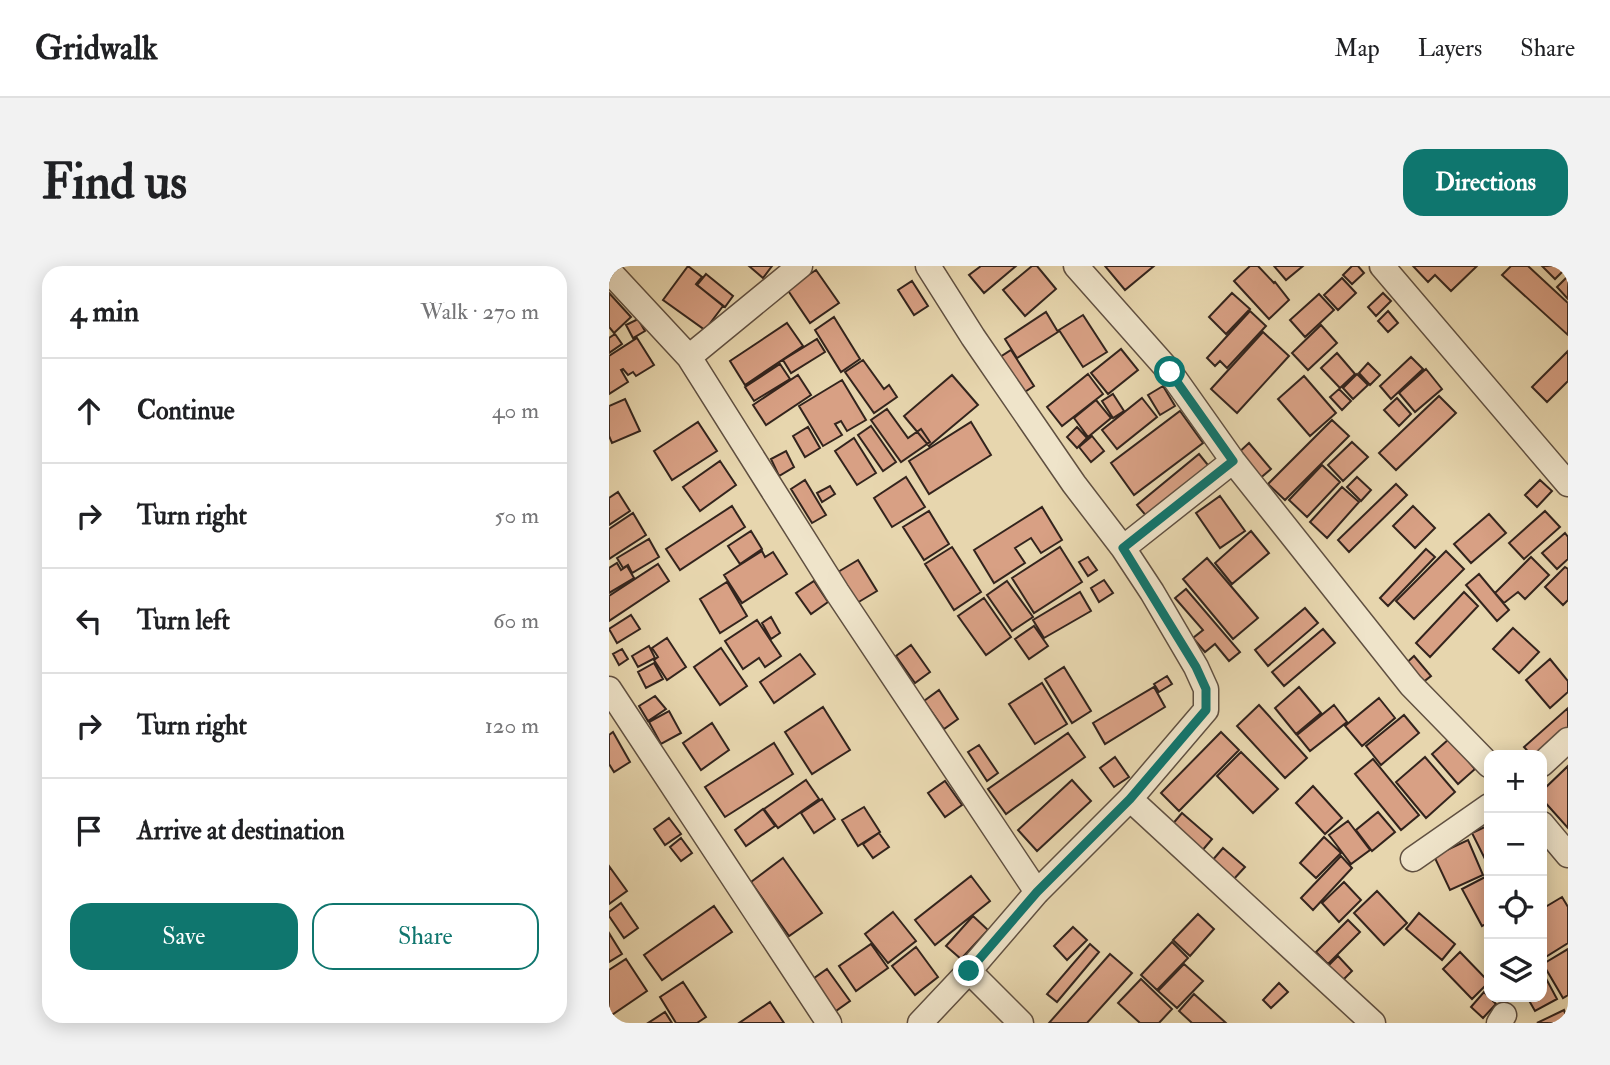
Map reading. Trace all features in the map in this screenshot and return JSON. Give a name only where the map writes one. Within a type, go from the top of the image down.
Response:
[{"type":"street","points":[[689,357],[800,266]]},
{"type":"street","points":[[922,1022],[1037,892],[1130,799],[1206,710],[1206,689],[1159,602],[1123,548],[1073,484],[928,266]]},
{"type":"street","points":[[1076,266],[1170,372],[1233,461],[1411,685],[1484,760]]},
{"type":"street","points":[[1382,266],[1568,484]]},
{"type":"street","points":[[609,271],[689,357],[837,592],[1037,892]]},
{"type":"street","points":[[1123,548],[1233,461]]},
{"type":"street","points":[[609,689],[829,1023]]},
{"type":"street","points":[[1547,759],[1568,740]]},
{"type":"street","points":[[1130,799],[1373,1023]]},
{"type":"street","points":[[1413,859],[1484,809]]},
{"type":"street","points":[[1547,830],[1568,855]]},
{"type":"street","points":[[969,971],[1021,1023]]},
{"type":"building","points":[[688,266],[702,277],[696,284],[723,306],[705,330],[663,300]]},
{"type":"building","points":[[749,266],[772,266],[763,278]]},
{"type":"building","points":[[981,266],[1016,266],[984,293],[969,275]]},
{"type":"building","points":[[1032,266],[1037,266],[1056,289],[1025,316],[1003,290]]},
{"type":"building","points":[[1105,266],[1154,266],[1125,290]]},
{"type":"building","points":[[1250,266],[1258,266],[1289,300],[1269,319],[1234,281]]},
{"type":"building","points":[[1274,266],[1303,266],[1286,280]]},
{"type":"building","points":[[1352,266],[1358,266],[1364,273],[1352,284],[1343,275]]},
{"type":"building","points":[[1413,266],[1477,266],[1451,291],[1435,275],[1428,282]]},
{"type":"building","points":[[1511,266],[1528,266],[1568,303],[1568,335],[1502,275]]},
{"type":"building","points":[[1542,266],[1568,266],[1555,279]]},
{"type":"building","points":[[816,270],[839,303],[810,323],[787,289]]},
{"type":"building","points":[[706,274],[733,296],[725,307],[697,285]]},
{"type":"building","points":[[1568,276],[1568,299],[1557,287]]},
{"type":"building","points":[[1342,278],[1356,293],[1338,310],[1324,295]]},
{"type":"building","points":[[912,281],[928,306],[914,315],[898,290]]},
{"type":"building","points":[[609,293],[631,317],[614,333],[609,327]]},
{"type":"building","points":[[1232,293],[1250,309],[1226,334],[1209,317]]},
{"type":"building","points":[[1383,293],[1391,301],[1376,316],[1368,307]]},
{"type":"building","points":[[1319,294],[1334,310],[1305,337],[1290,320]]},
{"type":"building","points":[[1250,311],[1266,326],[1227,368],[1220,361],[1215,366],[1207,358]]},
{"type":"building","points":[[1388,311],[1398,323],[1388,332],[1378,321]]},
{"type":"building","points":[[1046,312],[1058,332],[1017,358],[1005,339]]},
{"type":"building","points":[[1083,315],[1107,352],[1083,367],[1059,330]]},
{"type":"building","points":[[834,317],[860,359],[841,372],[815,330]]},
{"type":"building","points":[[638,319],[645,331],[633,338],[626,325]]},
{"type":"building","points":[[787,323],[803,346],[745,385],[730,361]]},
{"type":"building","points":[[1321,325],[1337,343],[1308,370],[1292,353]]},
{"type":"building","points":[[1263,332],[1289,356],[1237,413],[1211,389]]},
{"type":"building","points":[[615,334],[622,344],[609,353],[609,338]]},
{"type":"building","points":[[637,338],[654,365],[636,376],[633,372],[628,375],[621,370],[628,382],[609,394],[609,356]]},
{"type":"building","points":[[817,339],[825,352],[791,373],[783,360]]},
{"type":"building","points":[[1121,349],[1138,370],[1108,394],[1091,373]]},
{"type":"building","points":[[1011,350],[1034,386],[1020,395],[997,359]]},
{"type":"building","points":[[1568,351],[1568,381],[1547,402],[1532,387]]},
{"type":"building","points":[[1337,353],[1355,374],[1340,388],[1321,368]]},
{"type":"building","points":[[1411,357],[1423,369],[1391,399],[1380,386]]},
{"type":"building","points":[[863,360],[884,389],[889,385],[897,397],[874,413],[845,372]]},
{"type":"building","points":[[1368,363],[1380,375],[1370,385],[1359,373]]},
{"type":"building","points":[[780,364],[790,379],[754,401],[745,387]]},
{"type":"building","points":[[1426,369],[1442,389],[1415,412],[1399,393]]},
{"type":"building","points":[[1088,374],[1103,394],[1062,426],[1047,407]]},
{"type":"building","points":[[1357,374],[1368,385],[1353,399],[1343,388]]},
{"type":"building","points":[[798,375],[811,395],[766,425],[753,405]]},
{"type":"building","points":[[952,375],[978,405],[929,446],[904,416]]},
{"type":"building","points":[[1304,376],[1336,413],[1310,436],[1278,399]]},
{"type":"building","points":[[842,380],[866,420],[847,431],[841,421],[835,424],[842,435],[823,446],[799,406]]},
{"type":"building","points":[[1163,386],[1175,406],[1160,415],[1148,395]]},
{"type":"building","points":[[1339,389],[1351,401],[1342,410],[1330,397]]},
{"type":"building","points":[[1113,394],[1124,411],[1113,418],[1102,401]]},
{"type":"building","points":[[1439,396],[1456,413],[1396,470],[1379,453]]},
{"type":"building","points":[[1142,398],[1157,417],[1117,449],[1102,430]]},
{"type":"building","points":[[1397,398],[1411,414],[1399,426],[1384,410]]},
{"type":"building","points":[[625,399],[640,431],[612,443],[609,436],[609,406]]},
{"type":"building","points":[[1096,400],[1111,418],[1088,437],[1074,418]]},
{"type":"building","points":[[887,409],[908,438],[921,429],[930,442],[901,462],[871,420]]},
{"type":"building","points":[[1180,411],[1203,443],[1134,495],[1111,463]]},
{"type":"building","points":[[1332,420],[1349,436],[1285,500],[1268,484]]},
{"type":"building","points":[[698,422],[717,451],[672,480],[654,451]]},
{"type":"building","points":[[971,422],[991,455],[929,494],[909,461]]},
{"type":"building","points":[[871,426],[896,462],[883,471],[858,435]]},
{"type":"building","points":[[808,427],[820,448],[805,457],[793,436]]},
{"type":"building","points":[[1077,427],[1087,438],[1077,448],[1067,437]]},
{"type":"building","points":[[1092,436],[1104,451],[1091,462],[1079,447]]},
{"type":"building","points":[[854,438],[876,473],[857,485],[835,451]]},
{"type":"building","points":[[1352,442],[1368,457],[1343,481],[1328,465]]},
{"type":"building","points":[[1249,443],[1271,469],[1258,480],[1236,455]]},
{"type":"building","points":[[786,451],[794,467],[779,476],[771,459]]},
{"type":"building","points":[[1199,454],[1212,470],[1148,518],[1137,505]]},
{"type":"building","points":[[720,461],[736,485],[700,511],[683,487]]},
{"type":"building","points":[[1322,465],[1340,482],[1307,517],[1289,500]]},
{"type":"building","points":[[906,477],[925,507],[892,527],[874,498]]},
{"type":"building","points":[[1357,477],[1371,490],[1361,501],[1347,487]]},
{"type":"building","points":[[805,480],[826,515],[812,523],[791,489]]},
{"type":"building","points":[[1540,480],[1552,491],[1537,507],[1525,495]]},
{"type":"building","points":[[1396,484],[1407,495],[1349,552],[1338,540]]},
{"type":"building","points":[[830,486],[835,494],[822,502],[817,493]]},
{"type":"building","points":[[1342,487],[1359,502],[1327,538],[1310,522]]},
{"type":"building","points":[[618,492],[630,511],[609,525],[609,498]]},
{"type":"building","points":[[1220,496],[1245,531],[1220,548],[1196,513]]},
{"type":"building","points":[[732,506],[745,527],[680,570],[666,549]]},
{"type":"building","points":[[1413,506],[1435,528],[1415,548],[1393,526]]},
{"type":"building","points":[[1042,507],[1062,540],[1041,553],[1031,538],[1015,548],[1025,563],[994,583],[974,550]]},
{"type":"building","points":[[929,511],[949,544],[924,560],[903,527]]},
{"type":"building","points":[[1545,511],[1560,527],[1524,559],[1509,543]]},
{"type":"building","points":[[633,513],[646,535],[609,559],[609,529]]},
{"type":"building","points":[[1489,514],[1506,533],[1471,563],[1454,544]]},
{"type":"building","points":[[751,531],[762,549],[740,564],[728,546]]},
{"type":"building","points":[[1251,531],[1269,553],[1232,584],[1215,563]]},
{"type":"building","points":[[1565,533],[1568,537],[1568,559],[1557,569],[1542,553]]},
{"type":"building","points":[[649,539],[659,557],[632,573],[628,565],[623,568],[617,558]]},
{"type":"building","points":[[952,547],[981,592],[954,610],[925,564]]},
{"type":"building","points":[[1060,547],[1082,582],[1034,613],[1012,578]]},
{"type":"building","points":[[1426,549],[1435,557],[1388,606],[1380,598]]},
{"type":"building","points":[[762,551],[765,557],[773,552],[787,574],[742,603],[724,575]]},
{"type":"building","points":[[1446,551],[1464,569],[1414,619],[1396,601]]},
{"type":"building","points":[[1088,557],[1097,570],[1088,576],[1079,562]]},
{"type":"building","points":[[1531,557],[1549,575],[1525,599],[1518,592],[1504,603],[1495,593]]},
{"type":"building","points":[[1207,558],[1258,618],[1233,639],[1183,579]]},
{"type":"building","points":[[858,560],[877,591],[857,603],[838,572]]},
{"type":"building","points":[[617,563],[621,570],[627,566],[634,578],[609,593],[609,568]]},
{"type":"building","points":[[658,564],[669,581],[609,621],[609,596]]},
{"type":"building","points":[[1565,567],[1568,569],[1568,600],[1563,605],[1545,587]]},
{"type":"building","points":[[1479,574],[1509,610],[1497,621],[1466,585]]},
{"type":"building","points":[[1104,580],[1113,593],[1099,602],[1091,588]]},
{"type":"building","points":[[814,581],[828,602],[811,614],[796,593]]},
{"type":"building","points":[[1007,581],[1033,617],[1012,631],[987,595]]},
{"type":"building","points":[[727,582],[747,616],[720,633],[700,599]]},
{"type":"building","points":[[1186,589],[1240,652],[1229,661],[1215,644],[1205,652],[1193,638],[1203,630],[1175,598]]},
{"type":"building","points":[[1080,592],[1091,611],[1044,638],[1033,620]]},
{"type":"building","points":[[1464,592],[1478,606],[1430,657],[1416,643]]},
{"type":"building","points":[[984,598],[1011,637],[986,655],[958,616]]},
{"type":"building","points":[[1305,608],[1318,623],[1268,666],[1255,650]]},
{"type":"building","points":[[631,615],[640,629],[617,643],[609,629]]},
{"type":"building","points":[[771,617],[780,633],[771,639],[762,623]]},
{"type":"building","points":[[757,620],[781,656],[765,667],[759,658],[743,669],[725,641]]},
{"type":"building","points":[[1034,626],[1048,646],[1029,659],[1015,639]]},
{"type":"building","points":[[1513,628],[1539,652],[1519,673],[1493,649]]},
{"type":"building","points":[[1323,629],[1335,643],[1284,686],[1272,672]]},
{"type":"building","points":[[667,638],[686,667],[667,680],[654,660],[658,657],[652,648]]},
{"type":"building","points":[[911,645],[930,672],[915,683],[896,656]]},
{"type":"building","points":[[649,646],[655,658],[638,667],[632,656]]},
{"type":"building","points":[[721,648],[747,686],[720,705],[694,667]]},
{"type":"building","points":[[622,649],[628,659],[619,665],[613,654]]},
{"type":"building","points":[[800,654],[815,674],[774,703],[760,682]]},
{"type":"building","points":[[1414,656],[1431,676],[1418,686],[1402,667]]},
{"type":"building","points":[[1550,659],[1568,681],[1568,692],[1550,708],[1526,680]]},
{"type":"building","points":[[654,663],[663,679],[646,688],[638,672]]},
{"type":"building","points":[[1064,667],[1091,711],[1072,723],[1045,679]]},
{"type":"building","points":[[1167,676],[1172,684],[1159,692],[1154,684]]},
{"type":"building","points":[[1042,683],[1067,724],[1035,744],[1009,704]]},
{"type":"building","points":[[1154,687],[1165,707],[1105,744],[1093,723]]},
{"type":"building","points":[[1299,687],[1321,713],[1296,734],[1275,708]]},
{"type":"building","points":[[939,690],[958,719],[944,729],[924,701]]},
{"type":"building","points":[[655,696],[666,709],[648,721],[639,706]]},
{"type":"building","points":[[1379,698],[1395,718],[1362,746],[1345,726]]},
{"type":"building","points":[[1259,705],[1307,758],[1285,778],[1237,726]]},
{"type":"building","points":[[1334,705],[1347,722],[1310,751],[1297,735]]},
{"type":"building","points":[[823,707],[850,750],[812,774],[785,732]]},
{"type":"building","points":[[1568,708],[1568,727],[1541,750],[1527,750],[1524,747]]},
{"type":"building","points":[[669,711],[681,733],[661,744],[649,722]]},
{"type":"building","points":[[1404,715],[1419,733],[1381,765],[1366,746]]},
{"type":"building","points":[[712,723],[729,750],[701,770],[683,743]]},
{"type":"building","points":[[613,732],[630,762],[614,772],[609,764],[609,735]]},
{"type":"building","points":[[1221,732],[1239,750],[1179,811],[1161,793]]},
{"type":"building","points":[[1068,733],[1085,757],[1006,814],[988,789]]},
{"type":"building","points":[[1449,739],[1475,769],[1458,784],[1432,754]]},
{"type":"building","points":[[774,743],[793,774],[725,817],[705,787]]},
{"type":"building","points":[[979,745],[998,773],[987,781],[968,752]]},
{"type":"building","points":[[1241,752],[1278,789],[1253,813],[1217,776]]},
{"type":"building","points":[[1115,757],[1129,777],[1114,787],[1100,768]]},
{"type":"building","points":[[1425,757],[1455,792],[1426,818],[1396,782]]},
{"type":"building","points":[[1373,759],[1419,815],[1401,830],[1355,774]]},
{"type":"building","points":[[1568,766],[1568,828],[1547,805],[1547,786]]},
{"type":"building","points":[[806,780],[819,799],[778,828],[764,809]]},
{"type":"building","points":[[1072,780],[1091,801],[1037,851],[1018,830]]},
{"type":"building","points":[[945,781],[962,805],[945,817],[928,793]]},
{"type":"building","points":[[1313,786],[1342,818],[1325,834],[1296,803]]},
{"type":"building","points":[[822,799],[835,819],[814,833],[801,813]]},
{"type":"building","points":[[864,807],[880,832],[858,846],[842,820]]},
{"type":"building","points":[[763,809],[775,826],[746,846],[735,830]]},
{"type":"building","points":[[1378,812],[1395,832],[1372,851],[1356,830]]},
{"type":"building","points":[[1182,813],[1212,839],[1201,852],[1171,826]]},
{"type":"building","points":[[669,818],[681,834],[665,845],[654,829]]},
{"type":"building","points":[[1348,821],[1370,850],[1351,864],[1329,835]]},
{"type":"building","points":[[1484,827],[1484,857],[1472,833]]},
{"type":"building","points":[[879,833],[889,847],[873,858],[863,844]]},
{"type":"building","points":[[1324,837],[1341,853],[1316,878],[1300,863]]},
{"type":"building","points":[[681,838],[692,853],[681,861],[670,847]]},
{"type":"building","points":[[1468,840],[1483,875],[1450,890],[1434,856]]},
{"type":"building","points":[[1223,848],[1245,867],[1232,881],[1211,862]]},
{"type":"building","points":[[1341,856],[1352,868],[1313,910],[1301,898]]},
{"type":"building","points":[[783,858],[822,913],[789,936],[751,882]]},
{"type":"building","points":[[609,866],[627,891],[609,904]]},
{"type":"building","points":[[971,876],[990,901],[935,945],[915,920]]},
{"type":"building","points":[[1484,878],[1484,925],[1482,926],[1462,889]]},
{"type":"building","points":[[1344,882],[1361,900],[1339,922],[1322,903]]},
{"type":"building","points":[[1377,891],[1407,923],[1384,945],[1354,913]]},
{"type":"building","points":[[1562,897],[1568,907],[1568,943],[1547,956],[1547,939],[1547,906]]},
{"type":"building","points":[[621,903],[638,928],[624,938],[609,916],[609,912]]},
{"type":"building","points":[[714,906],[732,932],[662,980],[644,955]]},
{"type":"building","points":[[893,912],[916,941],[888,963],[865,934]]},
{"type":"building","points":[[1419,913],[1455,944],[1442,960],[1406,929]]},
{"type":"building","points":[[1198,914],[1214,929],[1190,956],[1173,940]]},
{"type":"building","points":[[973,916],[988,930],[961,959],[946,946]]},
{"type":"building","points":[[1348,920],[1360,932],[1328,964],[1316,952]]},
{"type":"building","points":[[1073,927],[1087,940],[1067,960],[1054,946]]},
{"type":"building","points":[[609,933],[622,954],[609,962]]},
{"type":"building","points":[[1172,942],[1188,958],[1157,990],[1141,975]]},
{"type":"building","points":[[871,944],[888,968],[856,991],[839,966]]},
{"type":"building","points":[[1090,944],[1099,952],[1057,1002],[1047,994]]},
{"type":"building","points":[[916,947],[938,977],[915,995],[892,966]]},
{"type":"building","points":[[1568,949],[1568,995],[1563,998],[1547,971],[1547,962]]},
{"type":"building","points":[[1460,952],[1484,977],[1484,987],[1472,999],[1443,969]]},
{"type":"building","points":[[1110,954],[1132,973],[1087,1023],[1049,1023]]},
{"type":"building","points":[[1338,956],[1352,971],[1341,982],[1327,967]]},
{"type":"building","points":[[626,959],[647,991],[609,1017],[609,970]]},
{"type":"building","points":[[1184,964],[1203,981],[1177,1008],[1158,991]]},
{"type":"building","points":[[827,969],[850,1001],[833,1013],[810,981]]},
{"type":"building","points":[[1141,979],[1172,1009],[1159,1023],[1140,1023],[1118,1003]]},
{"type":"building","points":[[1547,980],[1557,999],[1535,1011],[1530,1002],[1547,1002]]},
{"type":"building","points":[[683,982],[706,1017],[697,1023],[676,1023],[660,997]]},
{"type":"building","points":[[1279,983],[1288,992],[1271,1008],[1263,1000]]},
{"type":"building","points":[[1484,992],[1484,1002],[1496,1004],[1483,1018],[1471,1007]]},
{"type":"building","points":[[1194,994],[1226,1023],[1192,1023],[1179,1011]]},
{"type":"building","points":[[770,1002],[784,1023],[739,1023]]},
{"type":"building","points":[[1564,1010],[1568,1023],[1537,1023]]},
{"type":"building","points":[[665,1012],[672,1023],[648,1023]]},
{"type":"route","points":[[969,971],[1037,892],[1130,799],[1206,710],[1206,689],[1196,667],[1123,548],[1233,461],[1170,372]]}]
